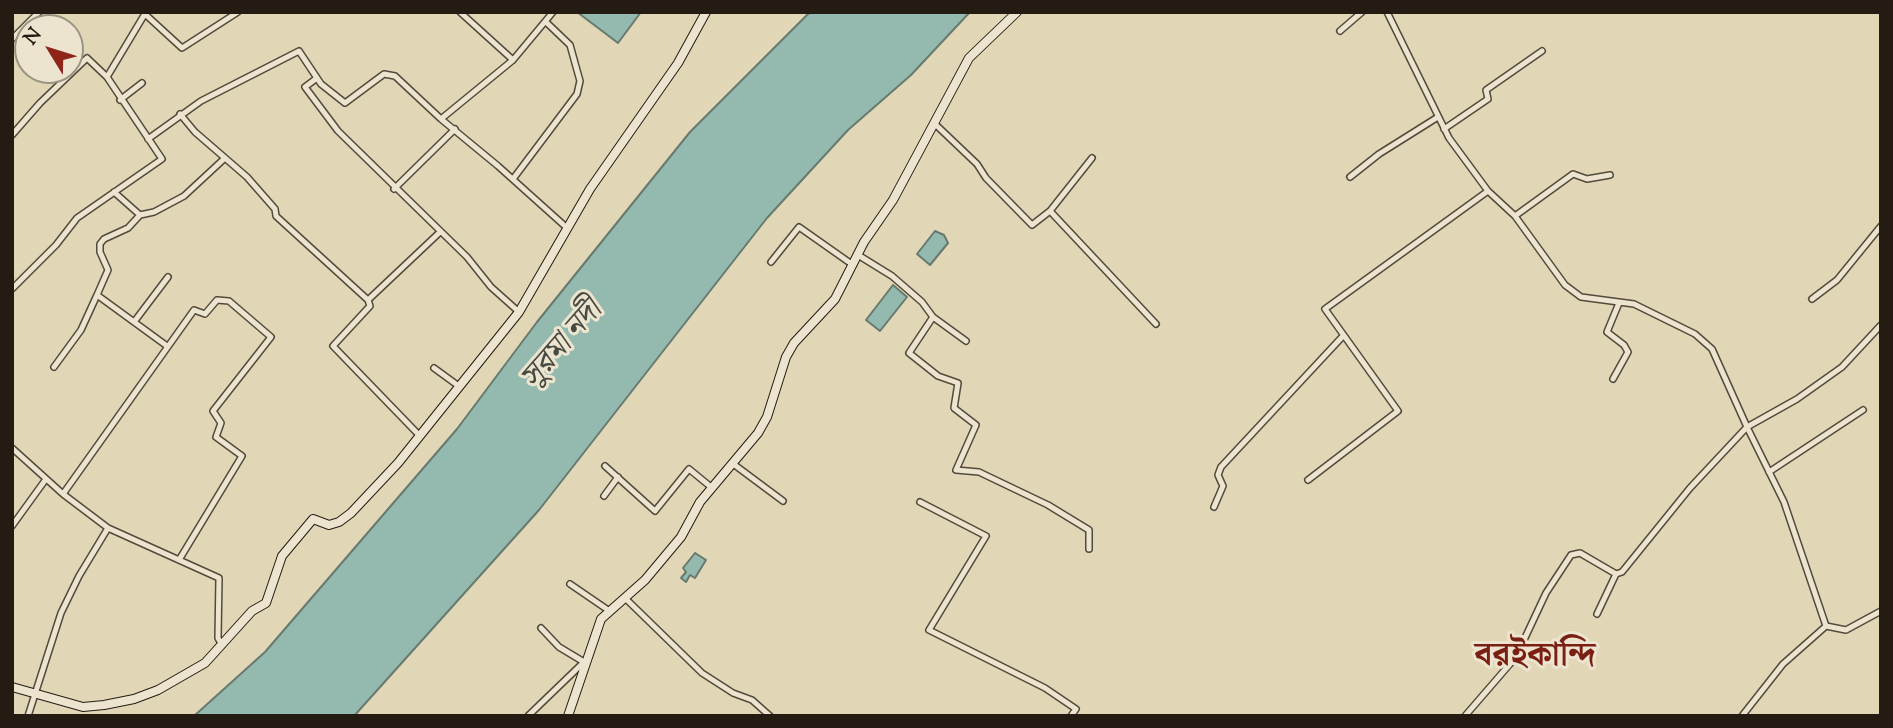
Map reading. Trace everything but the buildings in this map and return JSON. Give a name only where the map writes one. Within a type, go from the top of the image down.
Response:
[{"type":"street","points":[[12,39],[39,12]]},
{"type":"street","points":[[107,78],[146,14],[182,48],[238,12]]},
{"type":"street","points":[[460,12],[513,60]]},
{"type":"street","points":[[441,119],[513,60],[553,12]]},
{"type":"street","points":[[12,687],[83,707],[134,699],[183,678],[205,663],[252,611],[266,603],[282,556],[313,519],[329,525],[345,517],[398,463],[519,312],[540,281],[566,227],[678,63],[706,12]]},
{"type":"street","points":[[528,716],[584,662],[601,619],[645,580],[681,537],[711,487],[763,426],[780,368],[794,343],[835,299],[858,255],[893,200],[969,58],[1017,12]]},
{"type":"street","points":[[1339,31],[1362,12]]},
{"type":"street","points":[[1387,12],[1444,129],[1488,191],[1515,216],[1565,285],[1581,297],[1634,304],[1653,312],[1695,334],[1712,349],[1784,502],[1826,626]]},
{"type":"street","points":[[513,179],[577,94],[580,81],[570,45],[546,22]]},
{"type":"street","points":[[148,139],[180,114],[299,51],[317,78],[345,103],[384,74],[391,73],[566,227]]},
{"type":"street","points":[[1444,129],[1488,99],[1486,90],[1542,51]]},
{"type":"street","points":[[12,135],[40,103],[87,58],[107,78],[162,159],[77,218],[56,245],[12,289]]},
{"type":"street","points":[[317,78],[305,87],[338,131],[519,312]]},
{"type":"street","points":[[120,100],[142,83]]},
{"type":"street","points":[[180,114],[195,132],[275,209],[276,216],[368,300],[370,306],[333,346],[419,435]]},
{"type":"street","points":[[1350,177],[1379,154],[1438,117]]},
{"type":"street","points":[[935,124],[977,164],[986,178],[1032,225],[1050,211],[1091,159]]},
{"type":"street","points":[[394,189],[455,130]]},
{"type":"street","points":[[54,367],[82,330],[108,270],[100,252],[100,244],[104,239],[128,228],[140,215],[165,208],[184,196],[225,158]]},
{"type":"street","points":[[1515,216],[1573,174],[1587,179],[1610,175]]},
{"type":"street","points":[[1308,480],[1398,411],[1325,312],[1327,306],[1488,191]]},
{"type":"street","points":[[114,192],[140,215]]},
{"type":"street","points":[[1050,211],[1156,324]]},
{"type":"street","points":[[1812,299],[1837,281],[1881,226]]},
{"type":"street","points":[[771,262],[799,227],[853,265]]},
{"type":"street","points":[[368,300],[439,233]]},
{"type":"street","points":[[858,255],[892,276],[922,302],[933,317],[966,341]]},
{"type":"street","points":[[134,323],[169,277]]},
{"type":"street","points":[[97,295],[167,346]]},
{"type":"street","points":[[63,494],[194,310],[205,314],[220,299],[229,301],[271,337],[213,411],[221,423],[216,437],[242,456],[179,559]]},
{"type":"street","points":[[1613,379],[1628,352],[1625,345],[1607,332],[1619,303]]},
{"type":"street","points":[[933,317],[909,353],[938,376],[958,383],[954,408],[976,425],[956,470],[979,472],[1048,505],[1089,530],[1089,549]]},
{"type":"street","points":[[1597,614],[1616,574],[1622,572],[1689,488],[1747,427],[1797,399],[1842,367],[1881,325]]},
{"type":"street","points":[[1214,507],[1223,486],[1218,475],[1221,467],[1343,336]]},
{"type":"street","points":[[434,368],[460,387]]},
{"type":"street","points":[[1769,472],[1863,410]]},
{"type":"street","points":[[12,448],[63,494],[108,528],[220,579],[218,628],[222,645]]},
{"type":"street","points":[[732,463],[783,501]]},
{"type":"street","points":[[605,466],[655,511],[689,469],[711,487]]},
{"type":"street","points":[[604,496],[618,477]]},
{"type":"street","points":[[12,526],[46,479]]},
{"type":"street","points":[[920,502],[986,537],[929,630],[1045,688],[1076,709],[1071,716]]},
{"type":"street","points":[[28,716],[61,613],[79,576],[108,528]]},
{"type":"street","points":[[1465,716],[1516,657],[1546,593],[1571,555],[1580,553],[1616,574]]},
{"type":"street","points":[[570,583],[608,610]]},
{"type":"street","points":[[625,598],[702,673],[733,693],[752,701],[770,716]]},
{"type":"street","points":[[1826,626],[1846,630],[1881,611]]},
{"type":"street","points":[[1742,716],[1783,664],[1826,626]]},
{"type":"street","points":[[541,628],[559,646],[587,665],[568,716]]},
{"type":"water","points":[[577,12],[641,12],[618,43]]},
{"type":"water","name":"সুরমা নদী","points":[[810,12],[970,12],[911,75],[848,130],[767,218],[539,510],[354,716],[194,716],[265,652],[457,429],[537,322],[690,132]]},
{"type":"water","points":[[935,231],[944,235],[948,243],[930,265],[917,254]]},
{"type":"water","points":[[893,285],[907,297],[880,331],[866,320]]},
{"type":"water","points":[[695,553],[706,560],[695,578],[690,575],[686,582],[681,578],[686,572],[683,568]]},
{"type":"district","name":"বরইকান্দি","points":[[1535,659]]}]
